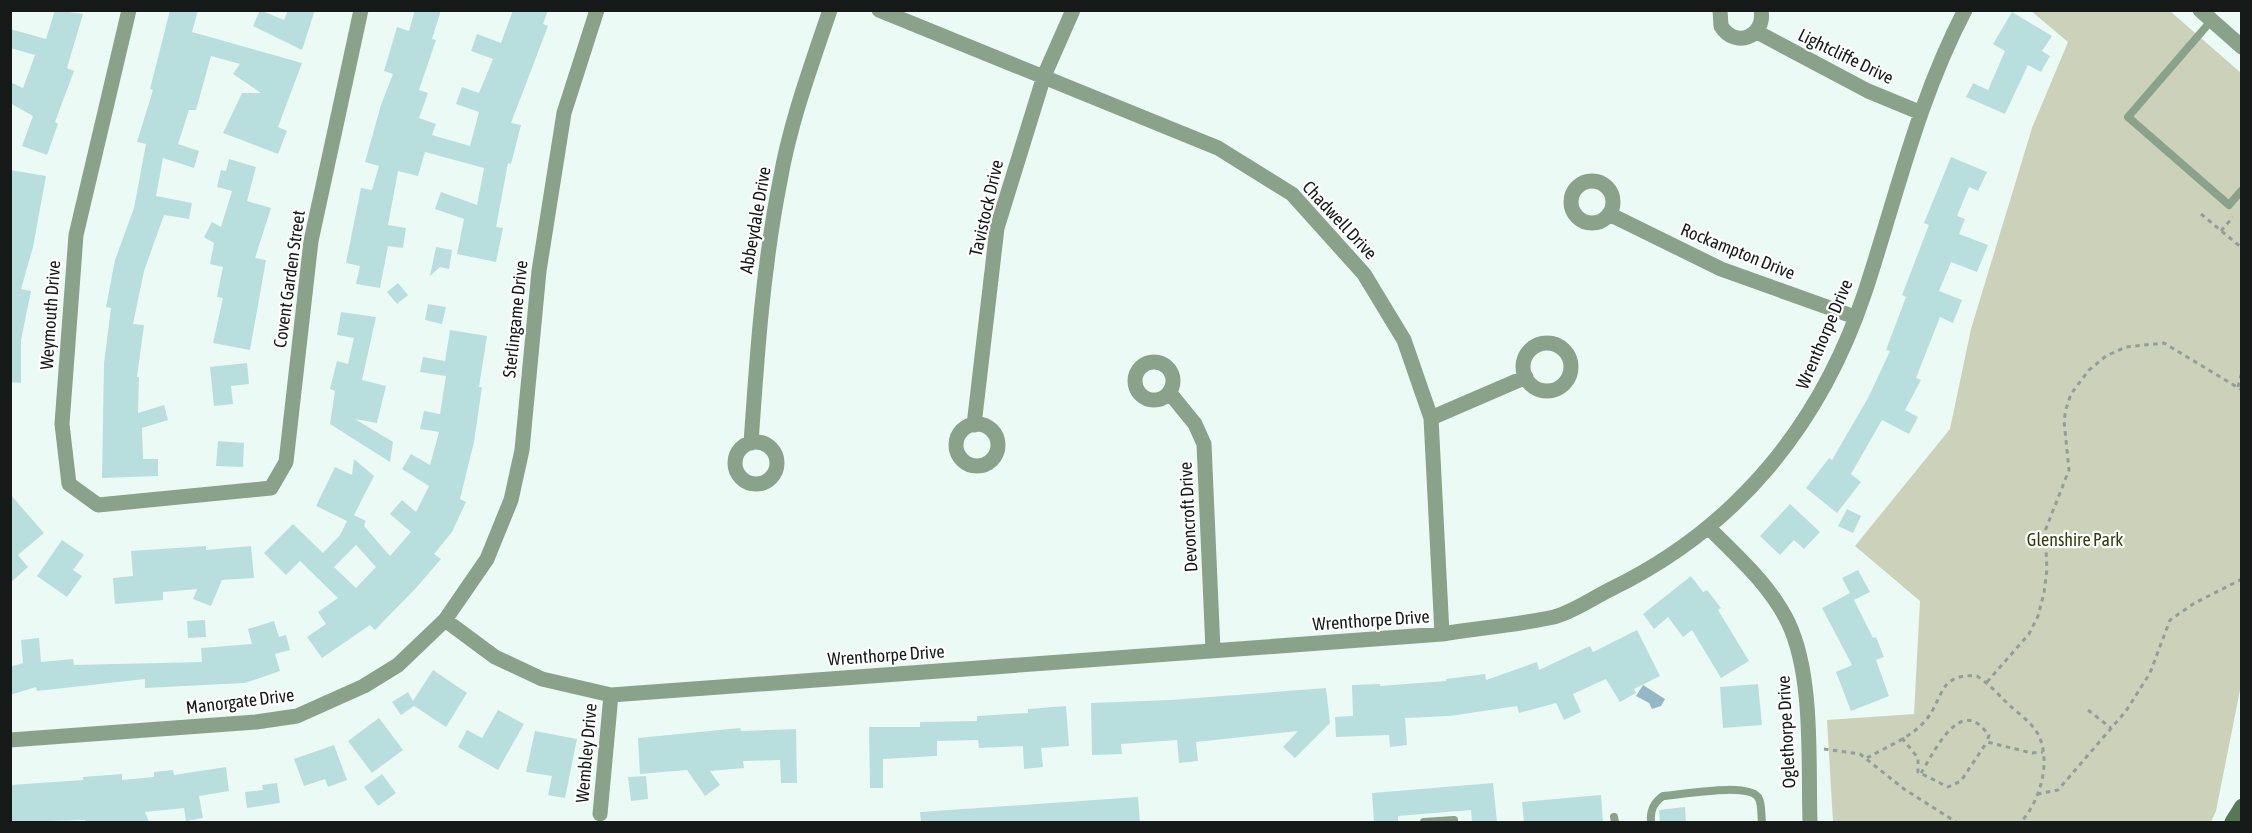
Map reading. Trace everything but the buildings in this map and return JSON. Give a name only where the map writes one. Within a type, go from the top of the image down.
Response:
[{"type":"main road","points":[[2232,822],[2241,806]]},
{"type":"street","name":"Weymouth Drive","points":[[129,10],[76,235],[62,424],[69,484],[98,505],[207,494]]},
{"type":"street","name":"Covent Garden Street","points":[[207,494],[271,488],[286,462],[311,241],[361,10]]},
{"type":"street","name":"Sterlingame Drive","points":[[445,620],[487,559],[511,500],[522,450],[539,271],[564,113],[597,10]]},
{"type":"street","name":"Abbeydale Drive","points":[[751,443],[763,289],[780,179],[803,92],[830,10]]},
{"type":"street","name":"Chadwell Drive","points":[[879,10],[1218,148],[1292,194],[1364,274],[1404,340],[1431,418],[1442,634]]},
{"type":"street","name":"Tavistock Drive","points":[[974,424],[997,228],[1044,76],[1073,10]]},
{"type":"street","points":[[1720,10],[1721,26],[1730,37],[1744,39],[1757,32],[1762,19],[1761,10]]},
{"type":"street","name":"Wrenthorpe Drive","points":[[445,620],[495,657],[542,679],[612,695],[1442,634],[1556,616],[1647,572],[1708,527],[1777,458],[1824,390],[1855,317],[1919,112],[1965,10]]},
{"type":"street","points":[[2206,16],[2241,47]]},
{"type":"street","name":"Lightcliffe Drive","points":[[1757,32],[1868,91],[1919,112]]},
{"type":"street","name":"Rockampton Drive","points":[[1609,214],[1721,269],[1855,317]]},
{"type":"street","points":[[1431,418],[1526,377]]},
{"type":"street","name":"Devoncroft Drive","points":[[1169,392],[1195,424],[1204,444],[1213,650]]},
{"type":"street","name":"Oglethorpe Drive","points":[[1708,527],[1755,573],[1788,622],[1804,674],[1810,822]]},
{"type":"street","name":"Manorgate Drive","points":[[10,740],[256,722],[297,716],[364,686],[398,665],[445,620]]},
{"type":"street","name":"Wembley Drive","points":[[600,814],[612,695]]},
{"type":"lane","points":[[2206,16],[2128,117],[2229,205],[2241,190]]},
{"type":"lane","points":[[1652,822],[1651,813],[1654,805],[1663,796],[1738,789],[1754,792],[1759,798],[1762,822]]},
{"type":"lane","points":[[1424,822],[1454,820],[1454,822]]},
{"type":"path","points":[[2201,214],[2241,248]]},
{"type":"path","points":[[2221,231],[2235,215]]},
{"type":"path","points":[[1987,682],[2029,634],[2038,616],[2047,569],[2045,531],[2069,470],[2064,421],[2066,409],[2071,394],[2089,370],[2106,356],[2126,347],[2164,343],[2241,390]]},
{"type":"path","points":[[2238,387],[2241,371]]},
{"type":"path","points":[[2037,794],[2058,790],[2126,711],[2150,673],[2170,620],[2193,604],[2241,579]]},
{"type":"path","points":[[1867,758],[1902,738],[1925,721],[1944,686],[1965,675],[1977,676],[1987,682],[2029,723],[2038,735],[2043,752],[2044,770],[2037,794],[2021,822]]},
{"type":"path","points":[[2088,710],[2111,728]]},
{"type":"path","points":[[1902,738],[1916,753],[1918,772],[1939,784],[1954,786],[1961,781],[1987,742],[1989,735],[1976,722],[1964,720],[1953,725],[1921,773]]},
{"type":"path","points":[[1987,742],[2032,753],[2043,752]]},
{"type":"path","points":[[1807,746],[1860,754],[1904,789],[1956,822]]},
{"type":"green space","name":"Glenshire Park","points":[[2031,11],[2170,11],[2241,73],[2242,680],[2216,811],[2211,822],[1833,822],[1827,720],[1914,714],[1920,601],[1855,546],[1950,429],[1971,329],[2032,128],[2068,42]]},
{"type":"water","points":[[1643,685],[1665,699],[1661,706],[1652,709],[1649,703],[1636,696]]}]
